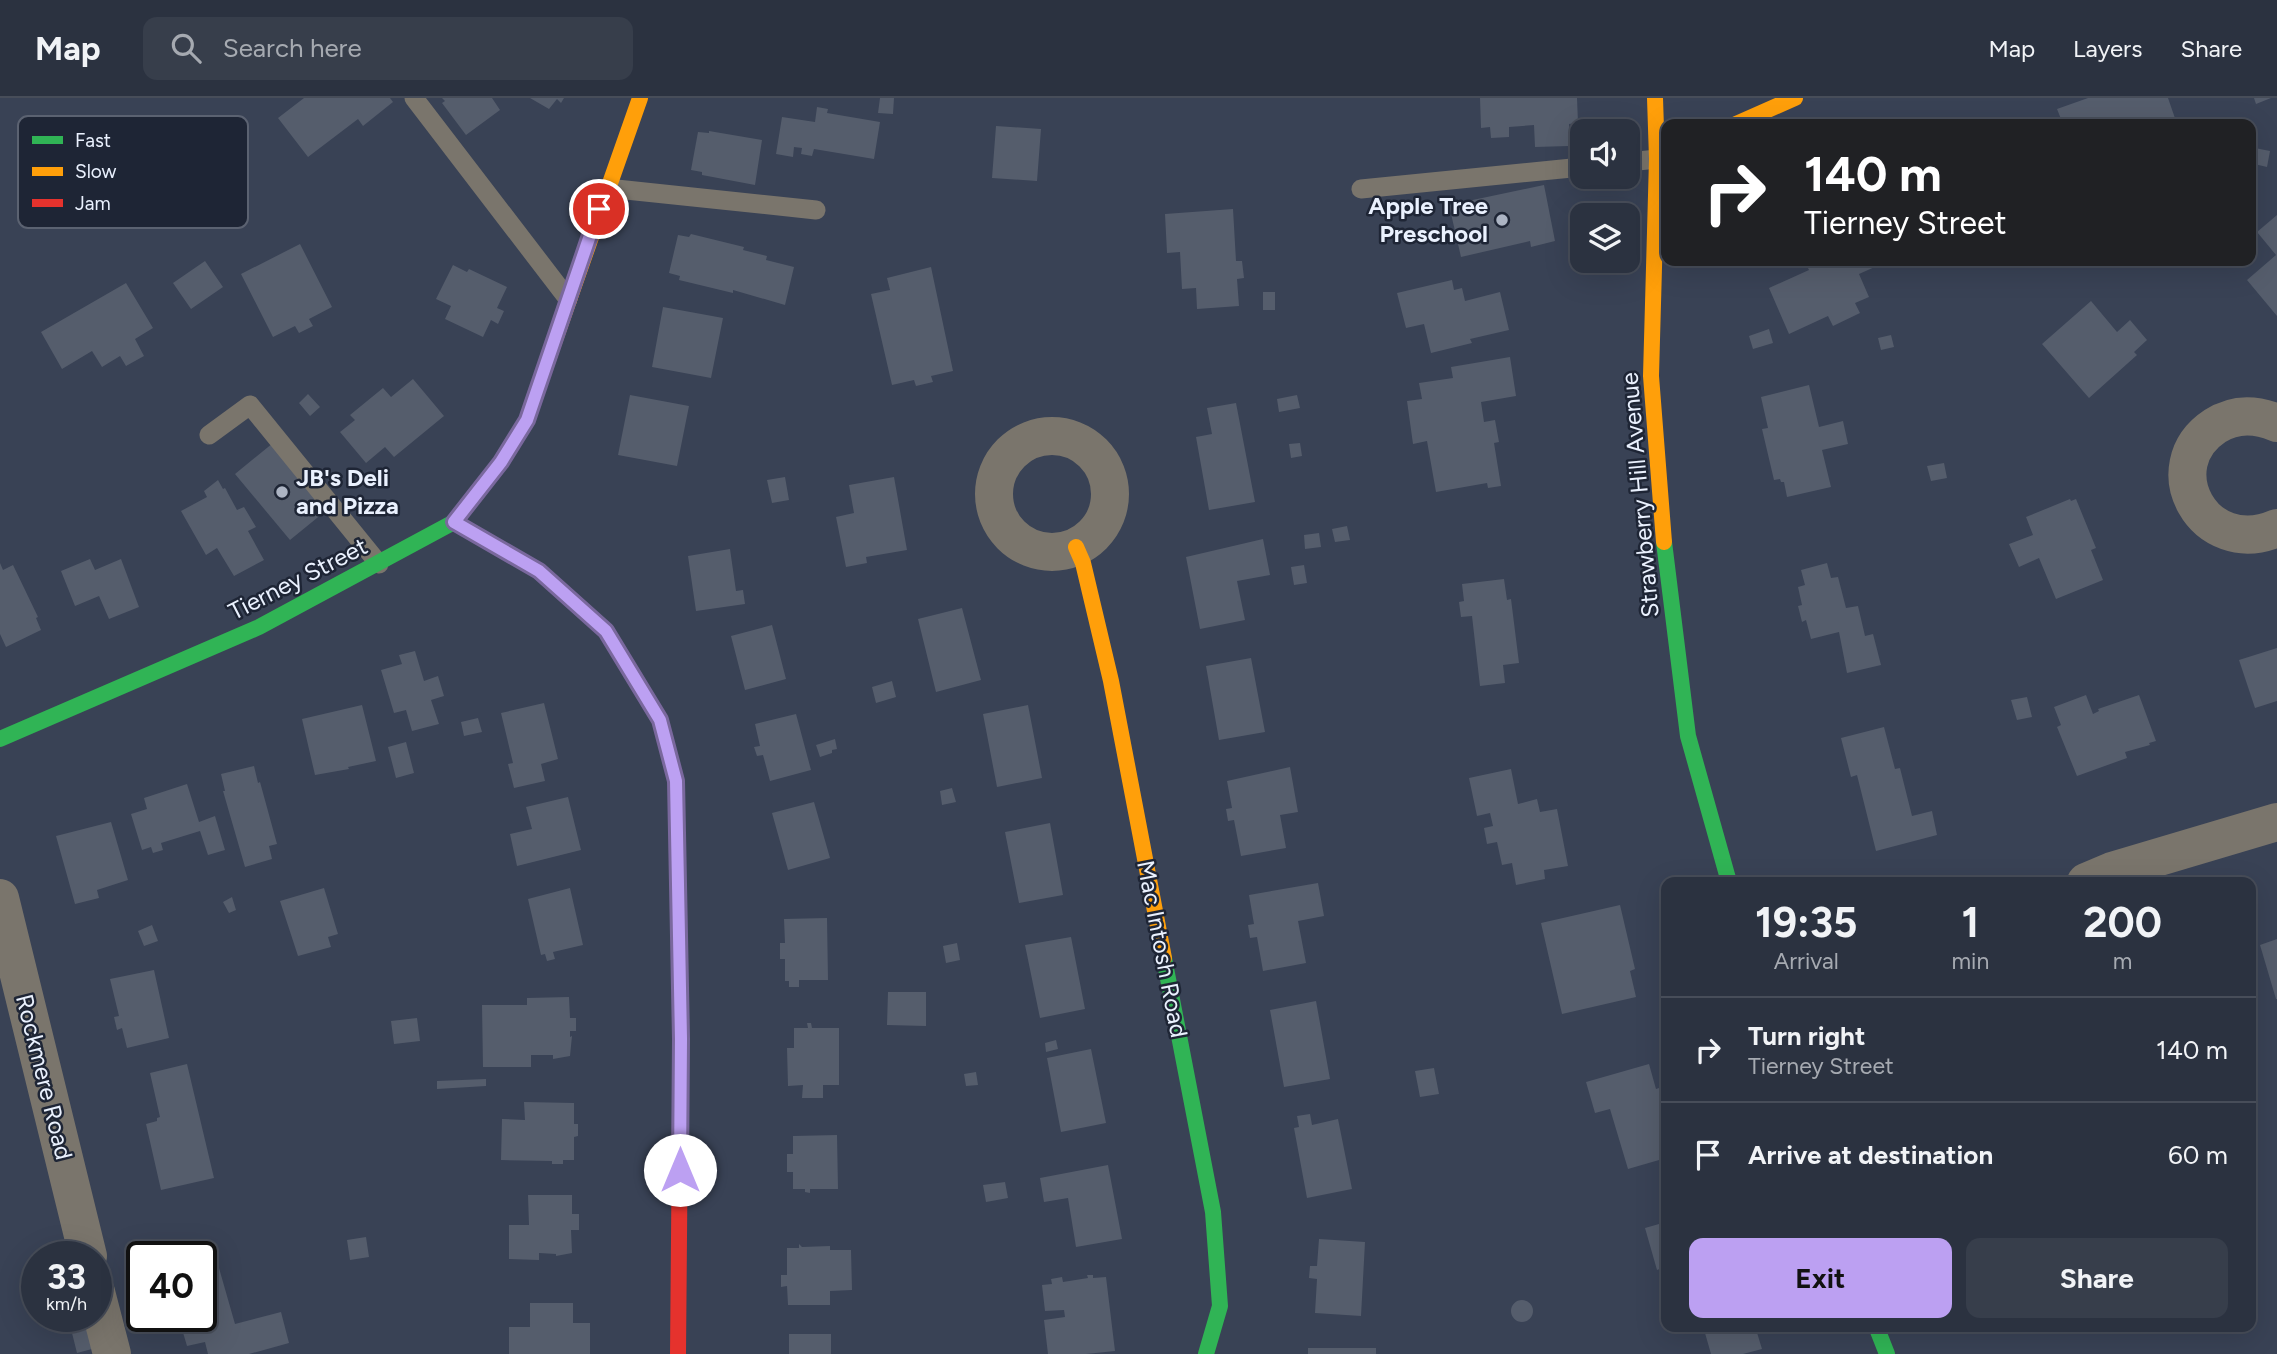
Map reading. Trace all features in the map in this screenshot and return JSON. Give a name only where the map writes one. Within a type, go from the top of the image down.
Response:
[{"type":"street","name":"Tierney Street","points":[[0,739],[259,627],[454,522],[501,462],[527,420],[640,98]]},
{"type":"street","name":"Strawberry Hill Avenue","points":[[1655,98],[1661,157],[1651,376],[1665,559],[1688,736],[1728,877]]},
{"type":"street","points":[[1747,119],[1795,98]]},
{"type":"street","points":[[2277,424],[2262,417],[2243,416],[2223,421],[2201,439],[2188,466],[2189,486],[2195,505],[2207,521],[2224,531],[2243,536],[2263,534],[2277,528]]},
{"type":"street","points":[[454,522],[539,571],[606,631],[660,720],[676,781],[681,1039],[678,1354]]},
{"type":"street","name":"Mac Intosh Road","points":[[1076,547],[1083,563],[1111,681],[1213,1212],[1220,1306],[1206,1354]]},
{"type":"street","points":[[2098,877],[2277,822]]},
{"type":"street","name":"Rockmere Road","points":[[0,898],[84,1241]]},
{"type":"street","points":[[106,1332],[111,1354]]},
{"type":"street","points":[[1879,1332],[1887,1354]]},
{"type":"lane","points":[[414,98],[568,299]]},
{"type":"lane","points":[[1640,160],[1661,157]]},
{"type":"lane","points":[[1361,189],[1570,168]]},
{"type":"lane","points":[[607,188],[816,210]]},
{"type":"lane","points":[[209,435],[250,405],[379,564]]},
{"type":"building","points":[[304,98],[390,98],[393,102],[363,126],[358,119],[308,157],[278,118]]},
{"type":"building","points":[[442,98],[492,98],[500,110],[466,135],[442,103],[445,101]]},
{"type":"building","points":[[530,98],[564,98],[561,103],[557,99],[549,109]]},
{"type":"building","points":[[880,98],[894,98],[893,114],[878,113]]},
{"type":"building","points":[[1480,98],[1577,98],[1578,119],[1570,119],[1569,146],[1535,147],[1534,125],[1509,127],[1509,137],[1491,138],[1490,127],[1481,128]]},
{"type":"building","points":[[2088,98],[2168,98],[2175,119],[2061,119],[2057,109]]},
{"type":"building","points":[[2254,98],[2271,98],[2256,104]]},
{"type":"building","points":[[817,107],[828,109],[827,113],[880,122],[874,159],[814,149],[812,156],[801,154],[802,148],[794,147],[793,157],[776,154],[782,117],[815,122]]},
{"type":"building","points":[[996,126],[1041,129],[1037,181],[992,178]]},
{"type":"building","points":[[709,131],[762,140],[755,185],[702,175],[702,172],[691,170],[698,132]]},
{"type":"building","points":[[2256,148],[2270,151],[2267,167],[2256,164]]},
{"type":"building","name":"Apple Tree Preschool","points":[[1544,185],[1555,241],[1531,247],[1530,241],[1461,257],[1449,205]]},
{"type":"building","points":[[1233,209],[1236,261],[1242,261],[1244,278],[1237,279],[1239,306],[1197,309],[1196,288],[1182,289],[1180,252],[1167,253],[1165,214]]},
{"type":"building","points":[[2277,215],[2277,316],[2247,280],[2276,255],[2257,232]]},
{"type":"building","points":[[691,234],[744,247],[743,250],[767,256],[766,260],[794,267],[785,305],[733,290],[733,293],[679,280],[680,276],[669,273],[678,235],[689,237]]},
{"type":"building","points":[[300,244],[332,307],[309,319],[313,326],[299,333],[295,326],[273,337],[241,274]]},
{"type":"building","points":[[205,261],[223,287],[191,309],[173,283]]},
{"type":"building","points":[[453,265],[467,272],[469,269],[507,287],[497,308],[504,311],[498,324],[491,320],[483,337],[445,319],[451,306],[436,299]]},
{"type":"building","points":[[1807,266],[1877,266],[1859,274],[1869,297],[1855,303],[1860,313],[1833,326],[1828,316],[1789,334],[1769,288],[1809,270]]},
{"type":"building","points":[[931,267],[953,371],[931,376],[933,382],[916,386],[914,380],[892,385],[871,294],[890,290],[887,278]]},
{"type":"building","points":[[1452,280],[1454,290],[1462,288],[1465,301],[1500,292],[1509,330],[1470,339],[1472,343],[1431,353],[1424,324],[1406,328],[1397,293]]},
{"type":"building","points":[[126,283],[153,328],[135,339],[144,356],[126,366],[120,356],[102,367],[92,351],[62,369],[41,332]]},
{"type":"building","points":[[1263,292],[1275,292],[1275,310],[1263,310]]},
{"type":"building","points":[[2091,301],[2117,332],[2130,320],[2147,340],[2134,352],[2137,355],[2089,398],[2042,344]]},
{"type":"building","points":[[663,307],[723,318],[711,378],[652,367]]},
{"type":"building","points":[[1769,329],[1773,343],[1753,349],[1749,336]]},
{"type":"building","points":[[1891,335],[1894,347],[1881,350],[1878,338]]},
{"type":"building","points":[[1510,357],[1516,396],[1481,402],[1484,422],[1495,420],[1499,442],[1494,443],[1501,486],[1488,488],[1487,483],[1436,492],[1427,441],[1413,444],[1407,401],[1422,399],[1419,383],[1453,378],[1451,367]]},
{"type":"building","points":[[413,379],[444,416],[394,457],[385,447],[366,463],[340,432],[355,420],[350,415],[383,388],[391,397]]},
{"type":"building","points":[[1809,385],[1819,427],[1843,421],[1848,444],[1822,450],[1831,487],[1787,497],[1784,482],[1780,479],[1774,480],[1762,429],[1768,428],[1761,397]]},
{"type":"building","points":[[308,394],[320,407],[310,416],[299,403]]},
{"type":"building","points":[[630,395],[689,406],[677,466],[618,455]]},
{"type":"building","points":[[1297,395],[1300,408],[1279,412],[1277,399]]},
{"type":"building","points":[[1236,403],[1255,502],[1209,510],[1196,437],[1212,434],[1207,408]]},
{"type":"building","name":"JB's Deli and Pizza","points":[[273,443],[328,509],[290,540],[235,474]]},
{"type":"building","points":[[1300,443],[1302,456],[1291,458],[1289,444]]},
{"type":"building","points":[[1944,463],[1947,478],[1931,481],[1927,466]]},
{"type":"building","points":[[785,477],[789,500],[772,503],[767,480]]},
{"type":"building","points":[[894,477],[907,550],[866,557],[867,563],[846,567],[836,517],[854,513],[849,485]]},
{"type":"building","points":[[218,480],[237,510],[244,507],[256,527],[248,531],[264,560],[234,576],[217,548],[206,555],[181,511],[207,497],[204,491]]},
{"type":"building","points":[[2076,499],[2096,548],[2091,550],[2103,580],[2056,599],[2039,558],[2019,567],[2009,544],[2033,535],[2026,517]]},
{"type":"building","points":[[1347,526],[1350,540],[1335,542],[1332,529]]},
{"type":"building","points":[[1319,533],[1321,547],[1305,549],[1304,535]]},
{"type":"building","points":[[1263,539],[1270,575],[1237,581],[1245,620],[1200,629],[1186,557]]},
{"type":"building","points":[[730,549],[736,591],[743,590],[745,604],[696,611],[688,556]]},
{"type":"building","points":[[90,559],[95,570],[121,559],[139,607],[109,619],[99,596],[75,606],[61,571]]},
{"type":"building","points":[[0,563],[3,570],[13,565],[38,617],[36,618],[41,630],[6,647],[0,634]]},
{"type":"building","points":[[1827,563],[1831,578],[1838,577],[1846,608],[1858,606],[1865,636],[1873,634],[1881,665],[1847,673],[1839,632],[1811,639],[1806,620],[1802,622],[1798,606],[1802,605],[1798,587],[1805,585],[1801,570]]},
{"type":"building","points":[[1304,565],[1307,583],[1294,585],[1291,567]]},
{"type":"building","points":[[1504,579],[1507,600],[1511,599],[1519,663],[1503,665],[1505,683],[1480,686],[1472,616],[1461,617],[1459,602],[1464,601],[1462,584]]},
{"type":"building","points":[[962,608],[981,680],[936,692],[918,619]]},
{"type":"building","points":[[772,625],[786,679],[745,690],[731,636]]},
{"type":"building","points":[[2277,648],[2277,701],[2255,708],[2239,660]]},
{"type":"building","points":[[415,651],[424,681],[438,676],[444,696],[431,700],[439,724],[412,731],[406,710],[394,713],[381,670],[402,664],[399,655]]},
{"type":"building","points":[[1251,658],[1265,732],[1219,740],[1206,666]]},
{"type":"building","points":[[892,681],[896,697],[876,703],[872,687]]},
{"type":"building","points":[[2086,695],[2093,714],[2099,711],[2098,709],[2139,695],[2156,741],[2125,752],[2127,758],[2077,776],[2057,727],[2061,725],[2054,707]]},
{"type":"building","points":[[2027,697],[2032,717],[2017,720],[2011,700]]},
{"type":"building","points":[[544,703],[558,759],[541,764],[545,781],[514,788],[508,764],[513,763],[501,713]]},
{"type":"building","points":[[362,705],[376,761],[315,775],[302,719]]},
{"type":"building","points":[[1028,705],[1042,778],[997,787],[983,714]]},
{"type":"building","points":[[796,714],[811,770],[770,781],[763,755],[757,756],[754,747],[760,746],[755,724]]},
{"type":"building","points":[[478,718],[482,732],[464,736],[461,722]]},
{"type":"building","points":[[1884,727],[1895,769],[1900,768],[1912,816],[1932,811],[1937,835],[1876,851],[1857,775],[1851,777],[1841,738]]},
{"type":"building","points":[[835,739],[837,749],[820,757],[816,745]]},
{"type":"building","points":[[406,742],[414,773],[396,778],[388,747]]},
{"type":"building","points":[[254,766],[277,844],[269,846],[272,859],[245,867],[223,791],[221,774]]},
{"type":"building","points":[[1290,767],[1298,812],[1280,815],[1286,848],[1241,856],[1234,820],[1228,821],[1226,809],[1232,808],[1227,781]]},
{"type":"building","points":[[1511,769],[1518,804],[1537,799],[1540,812],[1557,809],[1568,866],[1544,870],[1545,879],[1516,885],[1512,863],[1502,865],[1497,842],[1487,844],[1484,828],[1493,826],[1490,813],[1477,816],[1469,778]]},
{"type":"building","points":[[187,784],[199,822],[215,816],[225,850],[208,855],[200,831],[161,843],[163,850],[153,853],[151,847],[142,850],[131,814],[147,809],[144,798]]},
{"type":"building","points":[[952,788],[956,802],[942,805],[940,791]]},
{"type":"building","points":[[568,797],[581,850],[517,866],[510,834],[532,829],[526,807]]},
{"type":"building","points":[[814,802],[830,858],[788,870],[772,813]]},
{"type":"building","points":[[111,822],[128,880],[97,890],[99,898],[75,904],[56,836]]},
{"type":"building","points":[[1050,823],[1063,895],[1019,903],[1005,832]]},
{"type":"building","points":[[1318,883],[1324,916],[1298,921],[1306,963],[1263,971],[1257,937],[1250,938],[1248,925],[1254,924],[1249,895]]},
{"type":"building","points":[[324,888],[338,934],[328,937],[331,947],[298,956],[280,901]]},
{"type":"building","points":[[570,888],[583,945],[553,952],[555,959],[547,961],[545,954],[541,955],[528,899]]},
{"type":"building","points":[[232,897],[236,910],[229,913],[223,902]]},
{"type":"building","points":[[1620,905],[1635,969],[1630,971],[1636,997],[1562,1014],[1541,923]]},
{"type":"building","points":[[827,918],[828,980],[799,980],[799,987],[789,987],[789,981],[785,981],[785,959],[780,959],[780,943],[785,943],[784,919]]},
{"type":"building","points":[[152,925],[158,941],[144,946],[138,931]]},
{"type":"building","points":[[1071,937],[1085,1009],[1040,1018],[1025,945]]},
{"type":"building","points":[[2277,939],[2277,999],[2276,999],[2260,945]]},
{"type":"building","points":[[957,943],[960,960],[946,963],[943,946]]},
{"type":"building","points":[[154,970],[169,1038],[127,1048],[122,1028],[117,1030],[114,1017],[119,1016],[110,979]]},
{"type":"building","points":[[888,992],[926,992],[926,1026],[887,1025]]},
{"type":"building","points":[[569,997],[570,1018],[576,1018],[576,1031],[570,1031],[570,1056],[553,1059],[553,1055],[531,1055],[531,1067],[483,1067],[482,1005],[527,1005],[527,998]]},
{"type":"building","points":[[1316,1001],[1330,1079],[1284,1087],[1270,1010]]},
{"type":"building","points":[[417,1018],[420,1041],[394,1044],[391,1021]]},
{"type":"building","points":[[807,1023],[811,1023],[812,1028],[839,1028],[839,1085],[823,1085],[823,1098],[802,1098],[803,1085],[788,1086],[787,1048],[794,1048],[794,1028],[808,1028]]},
{"type":"building","points":[[1056,1040],[1058,1049],[1046,1052],[1045,1043]]},
{"type":"building","points":[[1091,1049],[1106,1123],[1061,1132],[1047,1058]]},
{"type":"building","points":[[187,1064],[214,1178],[161,1190],[146,1124],[157,1121],[160,1117],[150,1073]]},
{"type":"building","points":[[1649,1064],[1656,1089],[1661,1087],[1661,1159],[1628,1169],[1610,1109],[1595,1113],[1586,1082]]},
{"type":"building","points":[[1434,1068],[1439,1094],[1420,1097],[1415,1071]]},
{"type":"building","points":[[976,1072],[978,1085],[966,1086],[964,1074]]},
{"type":"building","points":[[486,1079],[486,1086],[437,1089],[437,1081]]},
{"type":"building","points":[[524,1102],[574,1103],[574,1124],[578,1124],[578,1136],[574,1137],[574,1160],[552,1164],[552,1161],[501,1160],[502,1119],[525,1120]]},
{"type":"building","points":[[1310,1114],[1312,1125],[1338,1119],[1352,1189],[1307,1198],[1294,1128],[1299,1127],[1297,1116]]},
{"type":"building","points":[[837,1135],[838,1189],[810,1189],[810,1193],[805,1192],[805,1189],[793,1189],[793,1172],[787,1172],[787,1154],[793,1154],[793,1136]]},
{"type":"building","points":[[1108,1165],[1122,1239],[1076,1247],[1068,1198],[1044,1202],[1040,1178]]},
{"type":"building","points":[[1005,1182],[1008,1198],[986,1202],[983,1185]]},
{"type":"building","points":[[528,1195],[572,1195],[572,1214],[579,1214],[579,1230],[571,1230],[572,1253],[556,1256],[539,1253],[539,1260],[509,1259],[509,1225],[529,1225]]},
{"type":"building","points":[[1661,1223],[1661,1268],[1657,1270],[1645,1228]]},
{"type":"building","points":[[366,1237],[369,1257],[350,1260],[347,1240]]},
{"type":"building","points":[[1319,1239],[1365,1242],[1361,1316],[1315,1313],[1317,1279],[1309,1278],[1310,1266],[1317,1266]]},
{"type":"building","points":[[799,1244],[802,1247],[830,1246],[830,1250],[851,1250],[852,1290],[830,1291],[830,1305],[788,1305],[787,1286],[781,1287],[781,1275],[787,1275],[787,1248],[799,1248]]},
{"type":"building","points":[[217,1268],[235,1324],[281,1312],[289,1343],[249,1354],[208,1354],[205,1342],[187,1346],[183,1332],[217,1332]]},
{"type":"building","points":[[1087,1275],[1093,1275],[1093,1278],[1106,1277],[1115,1351],[1048,1354],[1044,1320],[1065,1317],[1064,1310],[1045,1311],[1042,1285],[1052,1284],[1051,1279],[1062,1277],[1063,1282],[1088,1278]]},
{"type":"building","points":[[1518,1300],[1526,1300],[1533,1307],[1533,1315],[1526,1322],[1518,1322],[1511,1315],[1511,1307]]},
{"type":"building","points":[[530,1303],[573,1303],[573,1323],[590,1323],[590,1354],[509,1354],[509,1327],[530,1327]]},
{"type":"building","points":[[88,1332],[92,1349],[77,1353],[72,1333]]},
{"type":"building","points":[[1705,1332],[1757,1332],[1762,1349],[1743,1354],[1711,1354]]},
{"type":"building","points":[[789,1334],[831,1334],[831,1354],[789,1354]]},
{"type":"building","points":[[1308,1348],[1376,1348],[1376,1354],[1308,1354]]},
{"type":"traffic: fast","points":[[0,739],[259,627],[454,522],[501,462],[526,422]]},
{"type":"traffic: fast","points":[[454,522],[539,571],[606,631],[660,720],[676,781],[680,1123]]},
{"type":"traffic: fast","points":[[1664,542],[1688,736],[1728,877]]},
{"type":"traffic: fast","points":[[1164,958],[1213,1212],[1220,1306],[1206,1354]]},
{"type":"traffic: fast","points":[[1878,1332],[1887,1354]]},
{"type":"traffic: slow","points":[[526,422],[640,98]]},
{"type":"traffic: slow","points":[[1655,98],[1657,159],[1651,376],[1664,542]]},
{"type":"traffic: slow","points":[[1747,119],[1795,98]]},
{"type":"traffic: slow","points":[[1076,547],[1083,563],[1111,681],[1164,958]]},
{"type":"traffic: jam","points":[[678,1354],[680,1123]]},
{"type":"place","name":"Apple Tree Preschool","points":[[1502,220]]},
{"type":"place","name":"JB's Deli and Pizza","points":[[282,492]]},
{"type":"route","points":[[599,209],[527,420],[501,462],[454,522],[539,571],[606,631],[660,720],[676,781],[681,1039],[680,1170]]}]
